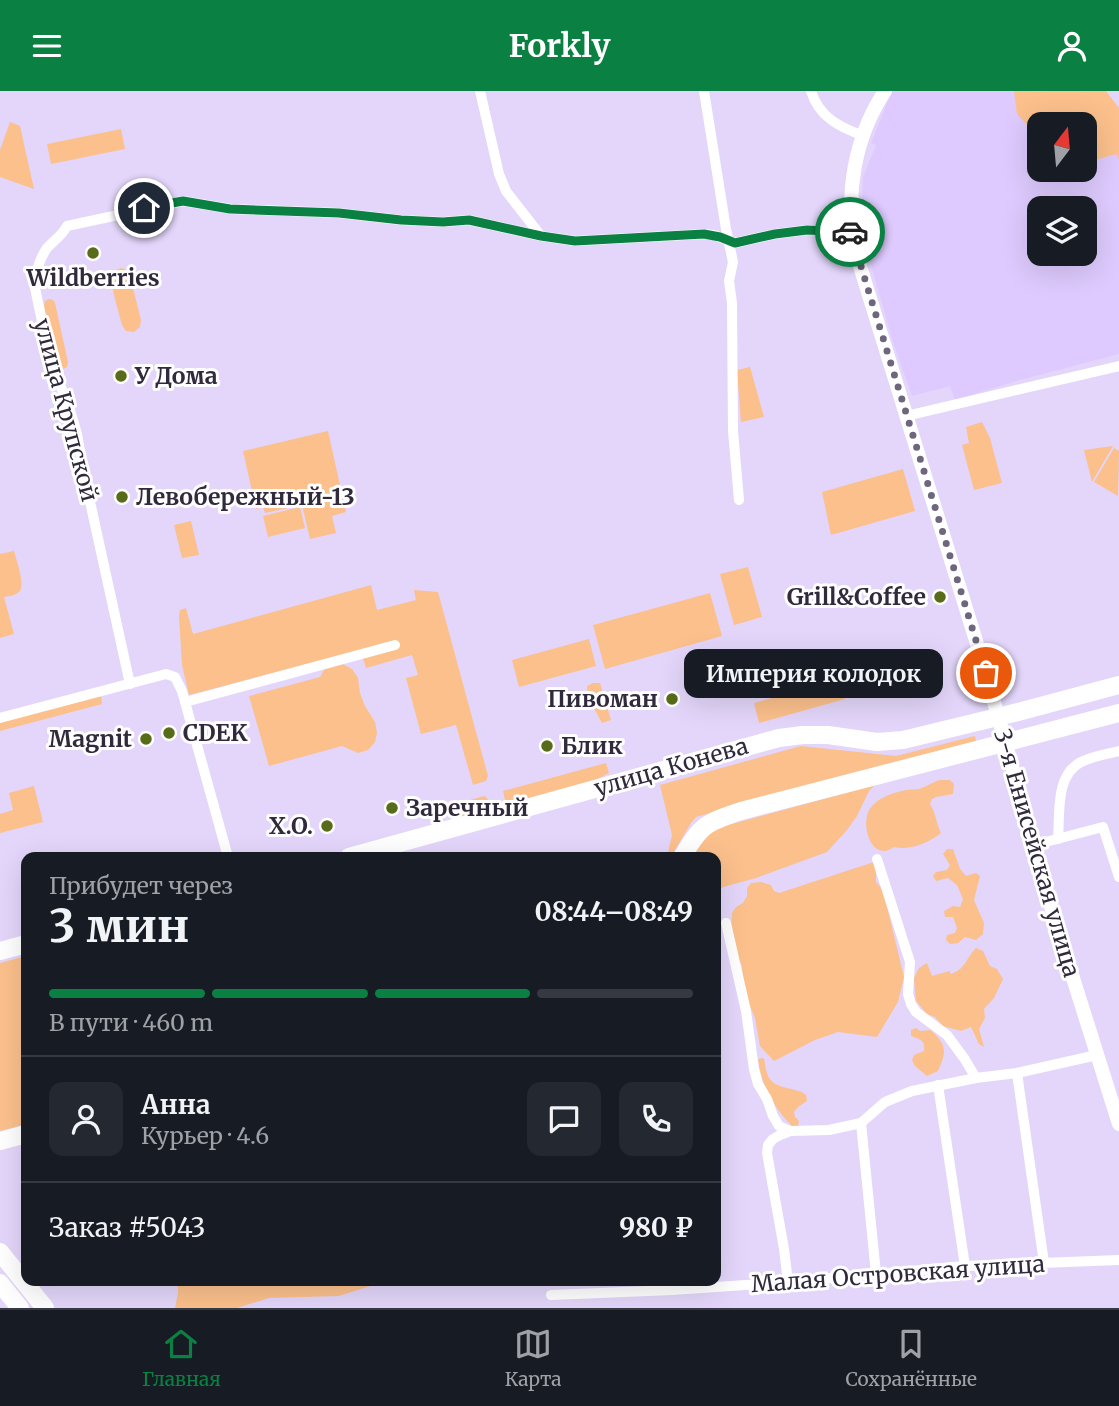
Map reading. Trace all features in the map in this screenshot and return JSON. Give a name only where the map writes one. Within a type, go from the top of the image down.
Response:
[{"type":"main road","name":"улица Конева","points":[[367,852],[779,738],[828,735],[877,742],[902,740],[1119,685]]},
{"type":"main road","points":[[685,852],[695,835],[712,820],[1119,713]]},
{"type":"main road","points":[[0,951],[21,945]]},
{"type":"main road","points":[[0,1141],[21,1135]]},
{"type":"main road","points":[[0,1252],[21,1278]]},
{"type":"main road","points":[[0,1283],[20,1308]]},
{"type":"main road","points":[[27,1286],[45,1308]]},
{"type":"street","points":[[480,91],[499,174],[506,191],[541,236],[575,241],[704,234],[742,242],[807,230],[852,232]]},
{"type":"street","points":[[704,91],[733,262],[729,281],[732,303],[733,432],[739,500]]},
{"type":"street","points":[[811,91],[814,103],[830,120],[863,136]]},
{"type":"street","name":"3-я Енисейская улица","points":[[885,91],[863,136],[855,162],[851,191],[852,232],[856,250],[999,717],[1056,924],[1119,1124]]},
{"type":"street","name":"улица Крупской","points":[[130,684],[77,434],[67,400],[52,369],[35,288],[35,279],[44,254],[66,226],[183,201],[230,209],[339,213],[415,221],[469,220],[541,236]]},
{"type":"street","points":[[906,416],[1119,366]]},
{"type":"street","points":[[185,702],[395,645]]},
{"type":"street","points":[[0,718],[166,674],[175,677],[182,691],[227,852]]},
{"type":"street","points":[[1058,839],[1061,792],[1069,772],[1078,763],[1119,751]]},
{"type":"street","points":[[1034,845],[1103,827],[1119,877]]},
{"type":"street","points":[[877,859],[910,962],[908,994],[911,1005],[916,1012],[947,1035],[976,1078]]},
{"type":"street","points":[[726,923],[746,1011],[758,1084],[779,1126],[790,1132]]},
{"type":"street","points":[[788,1282],[767,1153],[768,1145],[773,1139],[790,1132],[822,1131],[861,1123],[876,1109],[897,1096],[938,1085],[1017,1073],[1097,1055]]},
{"type":"street","points":[[1017,1073],[1044,1263]]},
{"type":"street","points":[[938,1085],[965,1266]]},
{"type":"street","points":[[861,1123],[876,1274]]},
{"type":"street","name":"Малая Островская улица","points":[[551,1295],[788,1282],[965,1266],[1119,1259]]},
{"type":"shaded area","points":[[892,91],[1051,91],[1044,112],[1027,112],[1027,182],[1097,182],[1097,155],[1119,156],[1119,354],[955,400],[950,386],[912,396],[893,342],[861,231],[863,177],[876,145],[871,143]]},
{"type":"shaded area","points":[[1014,91],[1106,91],[1119,108],[1119,159],[1116,154],[1097,160],[1097,112],[1027,112],[1027,125],[1017,114]]},
{"type":"shaded area","points":[[10,122],[20,126],[34,189],[0,177],[0,150]]},
{"type":"shaded area","points":[[121,129],[125,149],[51,164],[47,144]]},
{"type":"shaded area","points":[[122,268],[130,276],[141,320],[140,327],[134,332],[126,331],[122,325],[113,290],[113,273]]},
{"type":"shaded area","points":[[49,299],[55,303],[68,362],[63,369],[56,365],[44,306]]},
{"type":"shaded area","points":[[750,367],[764,417],[741,422],[737,370]]},
{"type":"shaded area","points":[[982,422],[990,438],[1002,483],[974,490],[962,445],[969,443],[966,427]]},
{"type":"shaded area","points":[[328,431],[346,512],[332,516],[336,533],[310,539],[302,505],[265,513],[263,507],[256,509],[243,451]]},
{"type":"shaded area","points":[[1113,446],[1092,482],[1084,450]]},
{"type":"shaded area","points":[[1114,448],[1119,451],[1118,496],[1094,482]]},
{"type":"shaded area","points":[[903,469],[915,511],[831,535],[822,492]]},
{"type":"shaded area","points":[[300,507],[305,528],[268,537],[263,516]]},
{"type":"shaded area","points":[[191,521],[199,555],[182,558],[174,525]]},
{"type":"shaded area","points":[[14,551],[21,587],[17,593],[4,597],[14,634],[0,638],[0,554]]},
{"type":"shaded area","points":[[748,567],[762,617],[734,625],[720,574]]},
{"type":"shaded area","points":[[371,585],[377,610],[416,600],[414,590],[438,592],[488,776],[486,781],[473,785],[456,725],[421,734],[406,678],[418,675],[412,655],[366,668],[362,655],[395,641],[189,695],[182,665],[180,610],[186,608],[193,634]]},
{"type":"shaded area","points":[[710,593],[722,636],[605,669],[593,625]]},
{"type":"shaded area","points":[[589,639],[596,666],[519,687],[512,660]]},
{"type":"shaded area","points":[[341,663],[352,669],[358,678],[365,706],[375,722],[375,742],[368,750],[358,753],[342,746],[269,766],[249,696],[320,677],[325,668]]},
{"type":"shaded area","points":[[839,679],[845,699],[759,723],[754,703]]},
{"type":"shaded area","points":[[600,683],[611,720],[602,723],[588,697],[587,686]]},
{"type":"shaded area","points":[[101,696],[102,704],[0,731],[0,722]]},
{"type":"shaded area","points":[[975,736],[976,741],[696,817],[674,852],[668,852],[672,835],[660,785],[801,746],[896,756]]},
{"type":"shaded area","points":[[606,763],[609,773],[588,784],[511,805],[505,800],[503,791]]},
{"type":"shaded area","points":[[939,780],[950,780],[954,784],[953,794],[936,797],[930,804],[941,833],[912,847],[894,847],[886,851],[873,845],[869,839],[866,821],[872,806],[890,795],[919,789]]},
{"type":"shaded area","points":[[875,785],[847,830],[827,852],[721,888],[721,852],[693,852],[702,839],[717,828]]},
{"type":"shaded area","points":[[34,786],[43,822],[0,833],[0,814],[13,810],[9,793]]},
{"type":"shaded area","points":[[484,796],[489,801],[487,811],[459,819],[449,806]]},
{"type":"shaded area","points":[[947,849],[953,849],[960,869],[966,876],[976,873],[980,876],[974,900],[984,923],[983,934],[976,940],[965,937],[958,943],[950,944],[946,940],[947,935],[955,933],[957,928],[953,917],[945,917],[944,911],[953,906],[960,907],[963,899],[957,885],[948,878],[936,881],[933,876],[936,872],[947,870],[950,865],[943,854]]},
{"type":"shaded area","points":[[874,862],[876,882],[883,890],[904,977],[898,1002],[877,1037],[838,1032],[815,1040],[774,1061],[760,1046],[755,1018],[743,990],[742,965],[735,954],[731,932],[732,913],[743,903],[751,883],[771,885],[774,891],[779,893]]},
{"type":"shaded area","points":[[976,948],[983,951],[990,966],[997,969],[1003,979],[994,998],[984,1009],[985,1018],[979,1029],[984,1047],[979,1044],[971,1027],[961,1031],[943,1026],[935,1017],[927,1014],[916,1001],[914,978],[919,968],[927,963],[932,976],[949,971],[951,974],[956,972]]},
{"type":"shaded area","points":[[21,957],[21,1125],[0,1131],[0,963]]},
{"type":"shaded area","points":[[916,1028],[920,1031],[930,1030],[940,1040],[944,1049],[938,1071],[927,1076],[912,1060],[914,1055],[924,1051],[923,1042],[911,1036],[911,1030]]},
{"type":"shaded area","points":[[764,1058],[773,1083],[806,1095],[807,1101],[794,1112],[799,1121],[798,1126],[793,1127],[770,1096],[762,1079],[758,1059]]},
{"type":"shaded area","points":[[178,1286],[370,1286],[339,1296],[269,1298],[237,1308],[175,1308]]},
{"type":"way so far","points":[[850,232],[986,673]]},
{"type":"place","name":"Wildberries","points":[[93,253]]},
{"type":"place","name":"У Дома","points":[[121,376]]},
{"type":"place","name":"Левобережный-13","points":[[122,497]]},
{"type":"place","name":"Grill&Coffee","points":[[940,597]]},
{"type":"place","name":"Империя колодок","points":[[986,673]]},
{"type":"place","name":"Пивоман","points":[[672,699]]},
{"type":"place","name":"CDEK","points":[[169,733]]},
{"type":"place","name":"Magnit","points":[[146,739]]},
{"type":"place","name":"Блик","points":[[547,746]]},
{"type":"place","name":"Заречный","points":[[392,808]]},
{"type":"place","name":"X.O.","points":[[327,826]]},
{"type":"route","points":[[144,208],[183,201],[230,209],[339,213],[443,222],[469,220],[575,241],[704,234],[735,243],[807,230],[850,232]]}]
